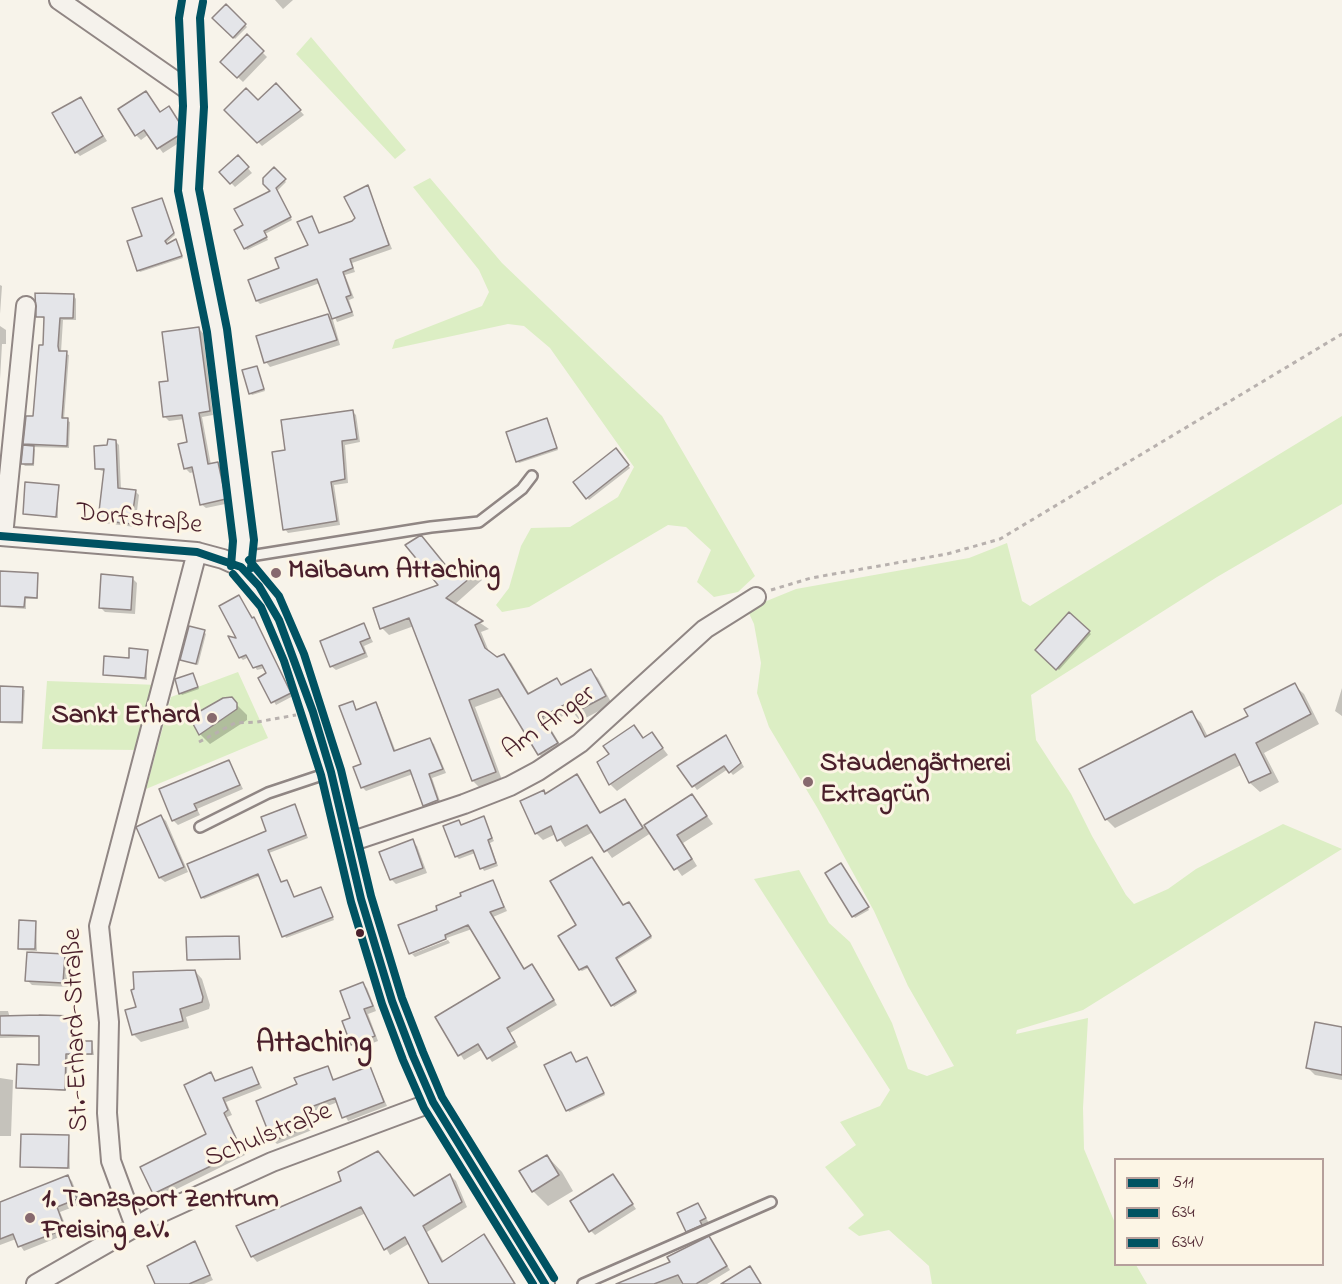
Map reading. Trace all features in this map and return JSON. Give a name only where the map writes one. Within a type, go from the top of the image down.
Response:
[{"type":"street","points":[[59,0],[194,94]]},
{"type":"street","points":[[193,0],[189,17],[194,94],[188,190],[213,305],[244,541],[243,562]]},
{"type":"street","points":[[1,536],[26,306]]},
{"type":"street","name":"Dorfstraße","points":[[1,536],[197,552],[243,562],[270,601],[294,657],[331,772],[347,843],[392,1001],[433,1102],[545,1284]]},
{"type":"street","name":"St.-Erhard-Straße","points":[[135,1226],[111,1161],[107,1113],[109,1022],[99,926],[197,552]]},
{"type":"street","name":"Am Anger","points":[[347,843],[474,800],[510,786],[538,771],[580,743],[705,629],[756,597]]},
{"type":"street","name":"Schulstraße","points":[[36,1284],[135,1226],[260,1167],[433,1102]]},
{"type":"lane","name":"Dorfstraße","points":[[243,562],[479,522],[522,489],[532,477]]},
{"type":"lane","points":[[200,826],[268,794],[331,772]]},
{"type":"lane","points":[[583,1284],[771,1202]]},
{"type":"path","points":[[756,597],[780,585],[947,554],[1000,539],[1342,334]]},
{"type":"path","points":[[199,742],[235,723],[257,722],[313,712]]},
{"type":"green space","points":[[311,37],[406,150],[395,159],[296,54]]},
{"type":"green space","points":[[430,178],[502,263],[662,416],[755,576],[738,592],[714,597],[697,582],[711,550],[686,527],[668,525],[529,607],[502,612],[496,605],[509,588],[521,546],[531,528],[570,527],[618,497],[634,467],[550,348],[524,326],[508,324],[392,349],[395,340],[482,306],[489,292],[479,270],[413,187]]},
{"type":"green space","points":[[1342,416],[1342,504],[1217,577],[1031,695],[1036,740],[1071,794],[1092,836],[1126,895],[1134,904],[1168,889],[1196,869],[1283,824],[1342,849],[1083,1010],[1017,1030],[1016,1034],[1088,1018],[1083,1108],[1084,1149],[1114,1221],[1114,1266],[1137,1266],[1147,1284],[932,1284],[929,1266],[889,1230],[859,1236],[848,1228],[864,1215],[825,1167],[856,1145],[840,1122],[880,1106],[890,1090],[754,879],[799,870],[829,923],[850,942],[892,1023],[908,1069],[927,1076],[954,1066],[908,986],[874,911],[818,809],[769,727],[757,693],[761,663],[754,624],[747,609],[796,589],[969,558],[1007,543],[1022,601],[1030,606]],"holes":[[[1069,612],[1090,631],[1056,669],[1035,650]]]},
{"type":"green space","points":[[238,672],[268,738],[146,789],[171,697]]},
{"type":"green space","points":[[47,681],[159,685],[139,750],[42,749]]},
{"type":"building","points":[[226,4],[246,24],[233,38],[212,18]]},
{"type":"building","points":[[247,34],[264,51],[237,78],[220,62]]},
{"type":"building","points":[[276,83],[301,110],[257,143],[224,110],[246,88],[258,100]]},
{"type":"building","points":[[146,91],[160,112],[169,106],[181,125],[181,134],[157,149],[144,130],[135,136],[118,109]]},
{"type":"building","points":[[81,97],[103,136],[75,153],[52,113]]},
{"type":"building","points":[[238,155],[249,167],[230,184],[219,172]]},
{"type":"building","points":[[274,167],[286,179],[276,188],[291,217],[264,231],[267,237],[244,249],[234,230],[243,225],[234,209],[270,191],[263,184],[263,178]]},
{"type":"building","points":[[368,185],[389,245],[350,259],[353,268],[343,272],[351,295],[346,297],[352,312],[332,319],[317,279],[256,301],[248,280],[279,268],[275,258],[308,245],[297,222],[312,216],[319,233],[352,221],[355,218],[344,197]]},
{"type":"building","points":[[162,198],[174,233],[165,241],[167,244],[176,239],[182,256],[137,271],[127,241],[142,236],[132,208]]},
{"type":"building","points":[[35,293],[74,294],[73,318],[60,318],[58,346],[59,351],[67,351],[62,418],[68,418],[67,446],[23,444],[26,416],[33,416],[39,345],[43,345],[44,317],[36,317]]},
{"type":"building","points":[[328,314],[337,340],[264,363],[256,336]]},
{"type":"building","points":[[199,327],[210,411],[199,413],[208,464],[218,462],[226,499],[200,505],[192,467],[184,469],[178,444],[187,442],[182,415],[163,417],[159,382],[168,381],[162,332]]},
{"type":"building","points":[[257,366],[264,389],[249,394],[242,370]]},
{"type":"building","points":[[353,410],[357,439],[342,441],[345,479],[331,482],[337,521],[283,530],[272,452],[285,450],[281,420]]},
{"type":"building","points":[[547,418],[557,448],[516,462],[506,432]]},
{"type":"building","points":[[108,439],[116,440],[118,488],[136,490],[131,524],[98,520],[104,469],[95,469],[94,446],[107,445]]},
{"type":"building","points":[[23,445],[34,446],[33,464],[21,464]]},
{"type":"building","points":[[616,448],[629,465],[586,499],[573,482]]},
{"type":"building","points":[[25,482],[59,485],[56,517],[23,514]]},
{"type":"building","points":[[421,535],[456,578],[475,571],[476,573],[446,598],[483,621],[475,625],[485,648],[497,657],[504,654],[528,694],[557,678],[561,685],[591,669],[606,696],[572,714],[566,704],[542,717],[558,743],[538,755],[498,689],[469,700],[496,772],[472,781],[409,618],[380,629],[373,608],[438,585],[405,545]]},
{"type":"building","points":[[0,571],[38,573],[37,598],[25,597],[24,607],[0,606]]},
{"type":"building","points":[[101,574],[133,577],[131,610],[99,608]]},
{"type":"building","points":[[239,595],[252,618],[254,617],[291,693],[271,703],[258,678],[266,673],[262,665],[253,668],[246,655],[239,658],[228,636],[236,638],[219,606]]},
{"type":"building","points":[[1069,612],[1090,631],[1056,670],[1035,650]]},
{"type":"building","points":[[364,623],[370,638],[360,642],[365,653],[330,667],[320,641]]},
{"type":"building","points":[[189,626],[205,630],[196,664],[180,660]]},
{"type":"building","points":[[129,648],[148,650],[145,678],[103,675],[104,656],[129,658]]},
{"type":"building","points":[[193,673],[198,687],[179,694],[175,679]]},
{"type":"building","points":[[1295,683],[1311,714],[1256,743],[1271,773],[1249,783],[1235,754],[1105,820],[1079,769],[1192,711],[1205,737],[1248,716],[1244,709]]},
{"type":"building","points":[[0,686],[23,687],[22,722],[0,722]]},
{"type":"building","name":"Sankt Erhard","points":[[232,697],[237,703],[237,709],[199,735],[192,722],[198,719],[195,714],[223,698]]},
{"type":"building","points":[[353,701],[356,710],[376,702],[394,751],[430,738],[443,769],[429,774],[438,800],[423,806],[410,770],[361,788],[353,767],[361,764],[339,706]]},
{"type":"building","points":[[634,725],[643,738],[652,732],[663,748],[609,785],[597,762],[609,754],[603,746]]},
{"type":"building","points":[[726,735],[741,763],[729,773],[724,766],[692,787],[677,766]]},
{"type":"building","points":[[229,760],[240,785],[194,804],[197,810],[172,821],[159,789]]},
{"type":"building","points":[[577,774],[600,813],[625,799],[643,828],[604,852],[587,825],[557,841],[551,826],[535,834],[520,801],[544,790],[545,794]]},
{"type":"building","points":[[692,794],[707,816],[677,835],[692,859],[674,870],[644,825]]},
{"type":"building","points":[[295,804],[306,835],[268,850],[281,882],[287,880],[294,897],[321,887],[333,917],[282,937],[258,874],[201,898],[187,864],[266,831],[261,817]]},
{"type":"building","points":[[161,815],[184,867],[159,878],[136,827]]},
{"type":"building","points":[[484,816],[492,838],[488,840],[496,863],[480,869],[473,850],[455,857],[443,826],[459,820],[461,825]]},
{"type":"building","points":[[413,839],[423,868],[390,880],[379,852]]},
{"type":"building","points":[[592,857],[623,905],[629,902],[651,936],[616,958],[636,991],[611,1006],[587,966],[579,970],[558,936],[576,925],[550,881]]},
{"type":"building","points":[[841,863],[869,907],[852,917],[825,873]]},
{"type":"building","points":[[493,880],[504,907],[490,912],[524,969],[532,964],[554,1000],[507,1028],[515,1042],[487,1059],[478,1044],[458,1056],[435,1017],[500,978],[468,925],[445,935],[446,939],[409,954],[398,925],[437,910],[436,906],[461,896],[460,893]]},
{"type":"building","points":[[19,920],[36,921],[35,949],[18,949]]},
{"type":"building","points":[[239,936],[240,959],[187,960],[186,937]]},
{"type":"building","points":[[27,952],[65,954],[63,983],[25,981]]},
{"type":"building","points":[[195,970],[203,997],[202,1002],[180,1009],[183,1021],[132,1035],[125,1010],[136,1007],[131,990],[134,989],[133,972]]},
{"type":"building","points":[[363,982],[373,1006],[364,1009],[375,1036],[351,1045],[342,1021],[350,1018],[340,991]]},
{"type":"building","points":[[0,1016],[74,1016],[73,1041],[92,1041],[92,1054],[66,1054],[65,1090],[16,1088],[17,1064],[39,1065],[39,1036],[0,1035]]},
{"type":"building","points":[[1315,1022],[1342,1027],[1342,1075],[1306,1068]]},
{"type":"building","points":[[571,1052],[576,1062],[587,1057],[604,1093],[566,1111],[544,1065]]},
{"type":"building","points":[[328,1066],[333,1080],[370,1066],[384,1102],[342,1118],[335,1098],[303,1110],[309,1126],[272,1141],[256,1101],[297,1084],[294,1078]]},
{"type":"building","points":[[252,1067],[259,1084],[223,1098],[228,1110],[224,1113],[242,1151],[153,1194],[140,1167],[206,1134],[184,1085],[211,1072],[215,1081]]},
{"type":"building","points":[[21,1134],[69,1135],[68,1168],[20,1167]]},
{"type":"building","points":[[378,1151],[414,1196],[450,1174],[462,1202],[423,1226],[442,1262],[484,1234],[515,1284],[429,1284],[405,1237],[384,1250],[361,1207],[251,1257],[236,1226],[341,1181],[338,1172]]},
{"type":"building","points":[[547,1155],[559,1175],[532,1192],[519,1171]]},
{"type":"building","points":[[613,1174],[633,1204],[589,1232],[570,1201]]},
{"type":"building","name":"1. Tanzsport Zentrum Freising e.V.","points":[[68,1175],[77,1199],[57,1207],[65,1229],[18,1247],[13,1234],[0,1239],[0,1202]]},
{"type":"building","points":[[698,1203],[706,1218],[700,1221],[702,1225],[686,1232],[677,1213]]},
{"type":"building","points":[[709,1236],[727,1266],[696,1284],[683,1284],[678,1275],[654,1284],[616,1284],[670,1262],[667,1257]]},
{"type":"building","points":[[195,1241],[210,1275],[189,1284],[155,1284],[147,1266]]},
{"type":"building","points":[[750,1266],[761,1284],[721,1284]]},
{"type":"transit line","name":"634","points":[[182,0],[179,18],[183,106],[178,191],[207,332],[233,541],[231,566]]},
{"type":"transit line","name":"634V","points":[[203,2],[200,18],[204,107],[199,189],[227,329],[254,540],[251,568]]},
{"type":"transit line","name":"511","points":[[0,536],[197,552],[241,567],[259,586],[279,620],[313,712],[331,772],[361,899],[392,1001],[413,1056],[433,1102],[545,1284]]},
{"type":"transit line","name":"634V","points":[[249,560],[279,596],[304,654],[341,770],[371,896],[402,998],[442,1097],[554,1278]]},
{"type":"transit line","name":"634","points":[[233,574],[261,607],[284,661],[321,775],[351,902],[382,1004],[403,1060],[424,1108],[533,1284]]},
{"type":"place","name":"Maibaum Attaching","points":[[276,573]]},
{"type":"place","name":"Sankt Erhard","points":[[212,718]]},
{"type":"place","name":"Staudengärtnerei Extragrün","points":[[808,782]]},
{"type":"place","name":"1. Tanzsport Zentrum Freising e.V.","points":[[30,1218]]},
{"type":"district","name":"Attaching","points":[[314,1046]]}]
